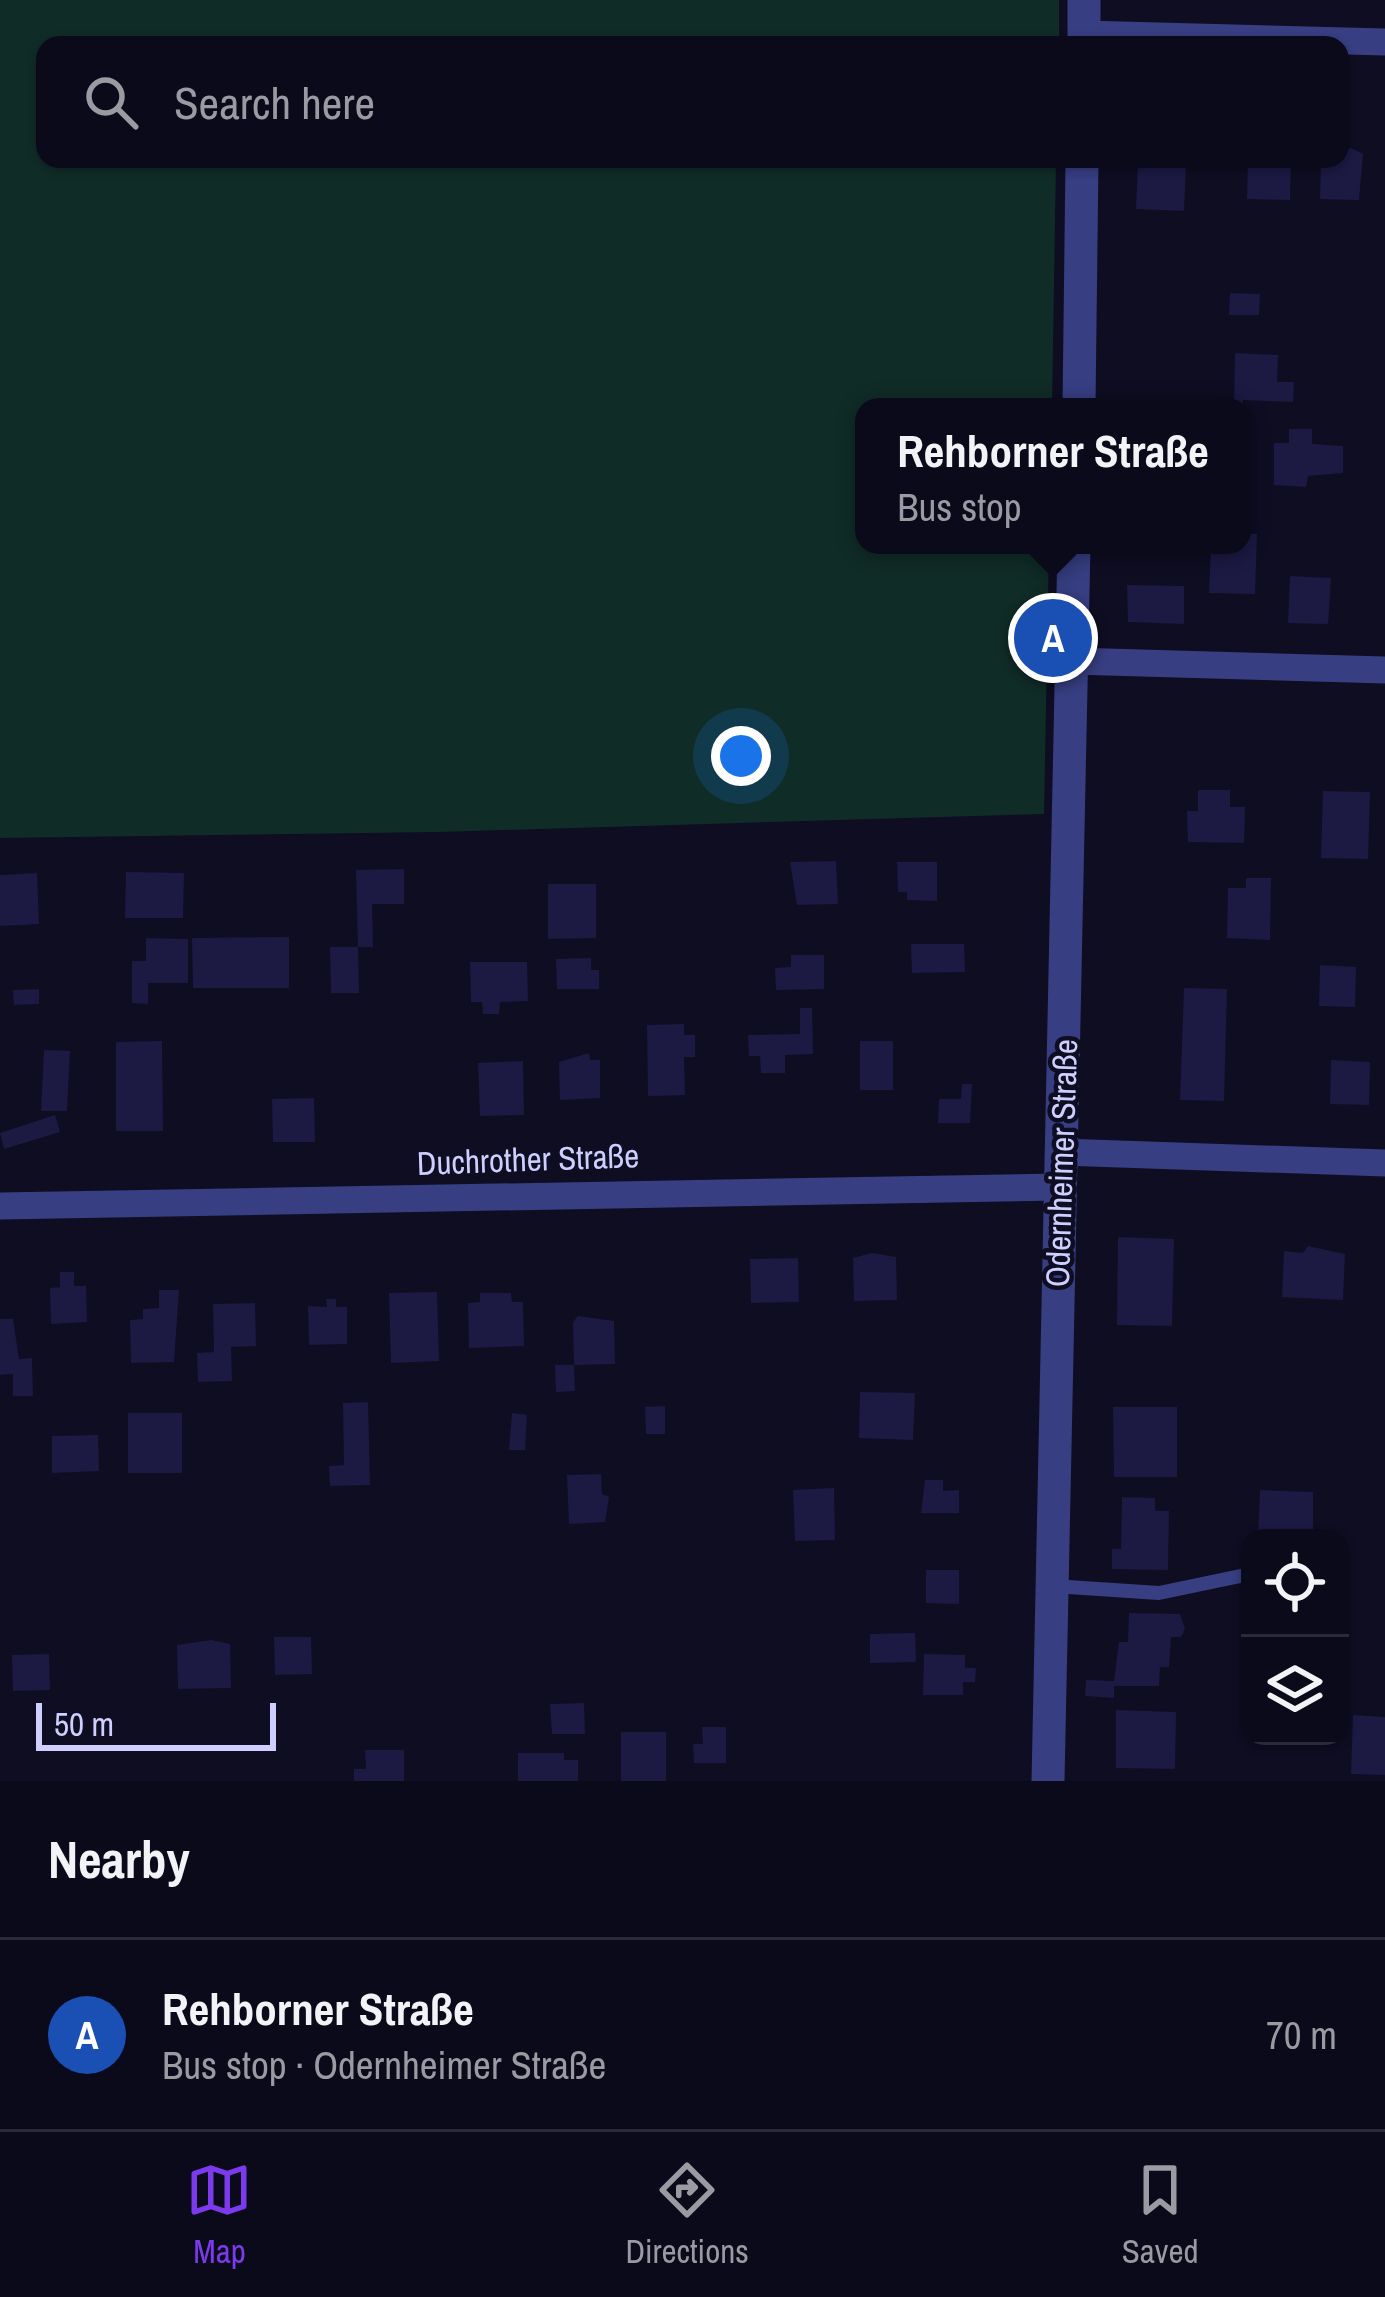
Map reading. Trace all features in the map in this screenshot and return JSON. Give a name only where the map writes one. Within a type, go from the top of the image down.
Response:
[{"type":"street","points":[[1084,0],[1084,36]]},
{"type":"street","points":[[1349,42],[1385,42]]},
{"type":"street","points":[[1079,398],[1082,168]]},
{"type":"street","name":"Odernheimer Straße","points":[[1048,1781],[1074,554]]},
{"type":"street","points":[[1072,661],[1385,670]]},
{"type":"street","points":[[1061,1152],[1385,1163]]},
{"type":"street","name":"Duchrother Straße","points":[[0,1206],[1059,1186]]},
{"type":"lane","points":[[1052,1586],[1159,1593],[1241,1576]]},
{"type":"green space","points":[[0,0],[1059,0],[1059,36],[36,36],[36,168],[1056,168],[1052,398],[855,398],[855,554],[1049,554],[1044,814],[437,832],[0,838]]},
{"type":"building","points":[[1349,149],[1363,154],[1359,200],[1320,199],[1321,168],[1349,168]]},
{"type":"building","points":[[1138,168],[1186,168],[1184,211],[1136,209]]},
{"type":"building","points":[[1248,168],[1291,168],[1290,200],[1247,199]]},
{"type":"building","points":[[1230,293],[1260,294],[1259,315],[1229,315]]},
{"type":"building","points":[[1235,353],[1278,355],[1277,382],[1294,382],[1293,402],[1234,398]]},
{"type":"building","points":[[1289,429],[1312,429],[1312,444],[1343,446],[1343,473],[1308,476],[1306,487],[1274,485],[1274,443],[1289,443]]},
{"type":"building","points":[[1251,534],[1257,534],[1255,594],[1209,593],[1211,554],[1251,554]]},
{"type":"building","points":[[1290,576],[1331,578],[1328,624],[1288,623]]},
{"type":"building","points":[[1127,585],[1184,586],[1184,624],[1128,622]]},
{"type":"building","points":[[1198,790],[1230,790],[1230,807],[1245,807],[1244,843],[1188,842],[1187,811],[1198,811]]},
{"type":"building","points":[[1323,791],[1370,792],[1368,859],[1321,858]]},
{"type":"building","points":[[836,861],[838,904],[797,905],[790,862]]},
{"type":"building","points":[[897,862],[937,862],[937,901],[907,900],[907,892],[898,892]]},
{"type":"building","points":[[404,869],[404,904],[372,904],[373,947],[358,947],[356,870]]},
{"type":"building","points":[[126,872],[184,873],[183,918],[125,918]]},
{"type":"building","points":[[37,873],[39,924],[0,926],[0,875]]},
{"type":"building","points":[[1246,878],[1271,878],[1270,940],[1227,938],[1228,888],[1246,888]]},
{"type":"building","points":[[548,884],[596,884],[596,938],[548,939]]},
{"type":"building","points":[[289,937],[289,988],[193,988],[192,938]]},
{"type":"building","points":[[146,938],[188,939],[188,983],[148,983],[148,1004],[132,1003],[132,961],[146,961]]},
{"type":"building","points":[[911,944],[964,944],[965,972],[912,973]]},
{"type":"building","points":[[330,947],[358,947],[359,993],[331,993]]},
{"type":"building","points":[[791,955],[824,955],[824,989],[776,990],[775,968],[791,967]]},
{"type":"building","points":[[591,958],[591,970],[599,970],[599,989],[557,989],[556,959]]},
{"type":"building","points":[[470,962],[527,962],[528,1001],[500,1002],[499,1014],[483,1014],[482,1002],[471,1002]]},
{"type":"building","points":[[1320,965],[1356,967],[1355,1007],[1319,1006]]},
{"type":"building","points":[[1184,988],[1227,989],[1224,1101],[1180,1100]]},
{"type":"building","points":[[39,989],[39,1004],[14,1005],[13,990]]},
{"type":"building","points":[[800,1008],[812,1008],[813,1054],[785,1055],[785,1073],[761,1073],[760,1056],[749,1056],[748,1035],[800,1034]]},
{"type":"building","points":[[684,1024],[684,1035],[695,1035],[695,1057],[684,1057],[685,1095],[648,1096],[647,1025]]},
{"type":"building","points":[[162,1041],[163,1131],[116,1131],[116,1042]]},
{"type":"building","points":[[860,1041],[893,1041],[893,1090],[860,1090]]},
{"type":"building","points":[[44,1050],[70,1051],[67,1111],[41,1111]]},
{"type":"building","points":[[589,1053],[590,1060],[600,1060],[600,1098],[560,1100],[559,1062]]},
{"type":"building","points":[[1331,1060],[1370,1062],[1369,1105],[1330,1104]]},
{"type":"building","points":[[523,1061],[524,1115],[480,1116],[478,1063]]},
{"type":"building","points":[[962,1084],[972,1084],[970,1123],[938,1123],[939,1099],[961,1099]]},
{"type":"building","points":[[314,1098],[315,1142],[273,1142],[272,1099]]},
{"type":"building","points":[[55,1115],[60,1132],[4,1149],[0,1133]]},
{"type":"building","points":[[1118,1237],[1174,1239],[1172,1326],[1117,1325]]},
{"type":"building","points":[[1308,1246],[1345,1254],[1343,1300],[1282,1297],[1284,1251],[1303,1253]]},
{"type":"building","points":[[872,1253],[896,1257],[897,1300],[854,1301],[853,1258]]},
{"type":"building","points":[[798,1258],[799,1302],[751,1303],[750,1259]]},
{"type":"building","points":[[60,1272],[74,1272],[74,1286],[86,1286],[87,1322],[51,1324],[50,1288],[60,1287]]},
{"type":"building","points":[[159,1290],[179,1290],[174,1362],[131,1363],[130,1320],[143,1319],[143,1309],[159,1308]]},
{"type":"building","points":[[437,1292],[439,1361],[391,1363],[389,1293]]},
{"type":"building","points":[[480,1293],[511,1293],[512,1302],[523,1302],[524,1346],[469,1348],[468,1303],[480,1302]]},
{"type":"building","points":[[326,1299],[336,1299],[336,1307],[347,1307],[347,1344],[309,1345],[308,1306],[327,1307]]},
{"type":"building","points":[[255,1303],[256,1346],[231,1347],[232,1381],[198,1382],[197,1353],[214,1352],[213,1304]]},
{"type":"building","points":[[578,1316],[614,1321],[615,1364],[574,1365],[573,1322]]},
{"type":"building","points":[[0,1319],[13,1319],[19,1359],[32,1358],[33,1396],[13,1396],[13,1374],[0,1375]]},
{"type":"building","points":[[555,1365],[574,1365],[575,1391],[556,1392]]},
{"type":"building","points":[[860,1392],[915,1393],[913,1440],[859,1438]]},
{"type":"building","points":[[368,1402],[370,1485],[330,1486],[329,1466],[344,1465],[343,1403]]},
{"type":"building","points":[[665,1406],[665,1434],[646,1434],[645,1407]]},
{"type":"building","points":[[1113,1407],[1177,1407],[1177,1477],[1114,1477]]},
{"type":"building","points":[[128,1413],[182,1413],[182,1473],[128,1473]]},
{"type":"building","points":[[512,1413],[527,1415],[525,1450],[509,1450]]},
{"type":"building","points":[[98,1435],[99,1471],[52,1473],[52,1436]]},
{"type":"building","points":[[601,1474],[602,1494],[609,1497],[605,1522],[569,1524],[567,1475]]},
{"type":"building","points":[[925,1480],[943,1480],[943,1491],[959,1490],[959,1513],[921,1513]]},
{"type":"building","points":[[834,1488],[835,1540],[795,1541],[793,1490]]},
{"type":"building","points":[[1260,1490],[1313,1492],[1313,1529],[1258,1529]]},
{"type":"building","points":[[1122,1497],[1155,1498],[1155,1511],[1169,1511],[1168,1570],[1112,1569],[1112,1549],[1121,1549]]},
{"type":"building","points":[[926,1570],[959,1570],[959,1604],[926,1603]]},
{"type":"building","points":[[1129,1613],[1180,1614],[1185,1629],[1181,1637],[1171,1637],[1169,1667],[1160,1667],[1159,1686],[1114,1686],[1114,1698],[1085,1696],[1086,1680],[1114,1681],[1119,1642],[1128,1642]]},
{"type":"building","points":[[915,1633],[916,1662],[870,1663],[870,1634]]},
{"type":"building","points":[[274,1637],[311,1637],[312,1674],[275,1675]]},
{"type":"building","points":[[211,1640],[230,1644],[231,1688],[178,1689],[177,1645]]},
{"type":"building","points":[[49,1654],[50,1690],[13,1691],[12,1655]]},
{"type":"building","points":[[924,1654],[965,1655],[965,1668],[976,1668],[975,1682],[963,1682],[963,1695],[923,1695]]},
{"type":"building","points":[[584,1703],[585,1734],[552,1734],[550,1704]]},
{"type":"building","points":[[1116,1710],[1176,1712],[1175,1769],[1116,1768]]},
{"type":"building","points":[[1353,1715],[1385,1717],[1385,1775],[1351,1774]]},
{"type":"building","points":[[702,1727],[726,1727],[726,1763],[694,1763],[693,1744],[703,1744]]},
{"type":"building","points":[[621,1732],[666,1732],[666,1781],[621,1781]]},
{"type":"building","points":[[365,1750],[404,1750],[404,1781],[354,1781],[354,1769],[366,1769]]},
{"type":"building","points":[[518,1753],[564,1753],[564,1760],[578,1760],[578,1781],[518,1781]]},
{"type":"place","name":"Rehborner Straße","points":[[1053,638]]}]
